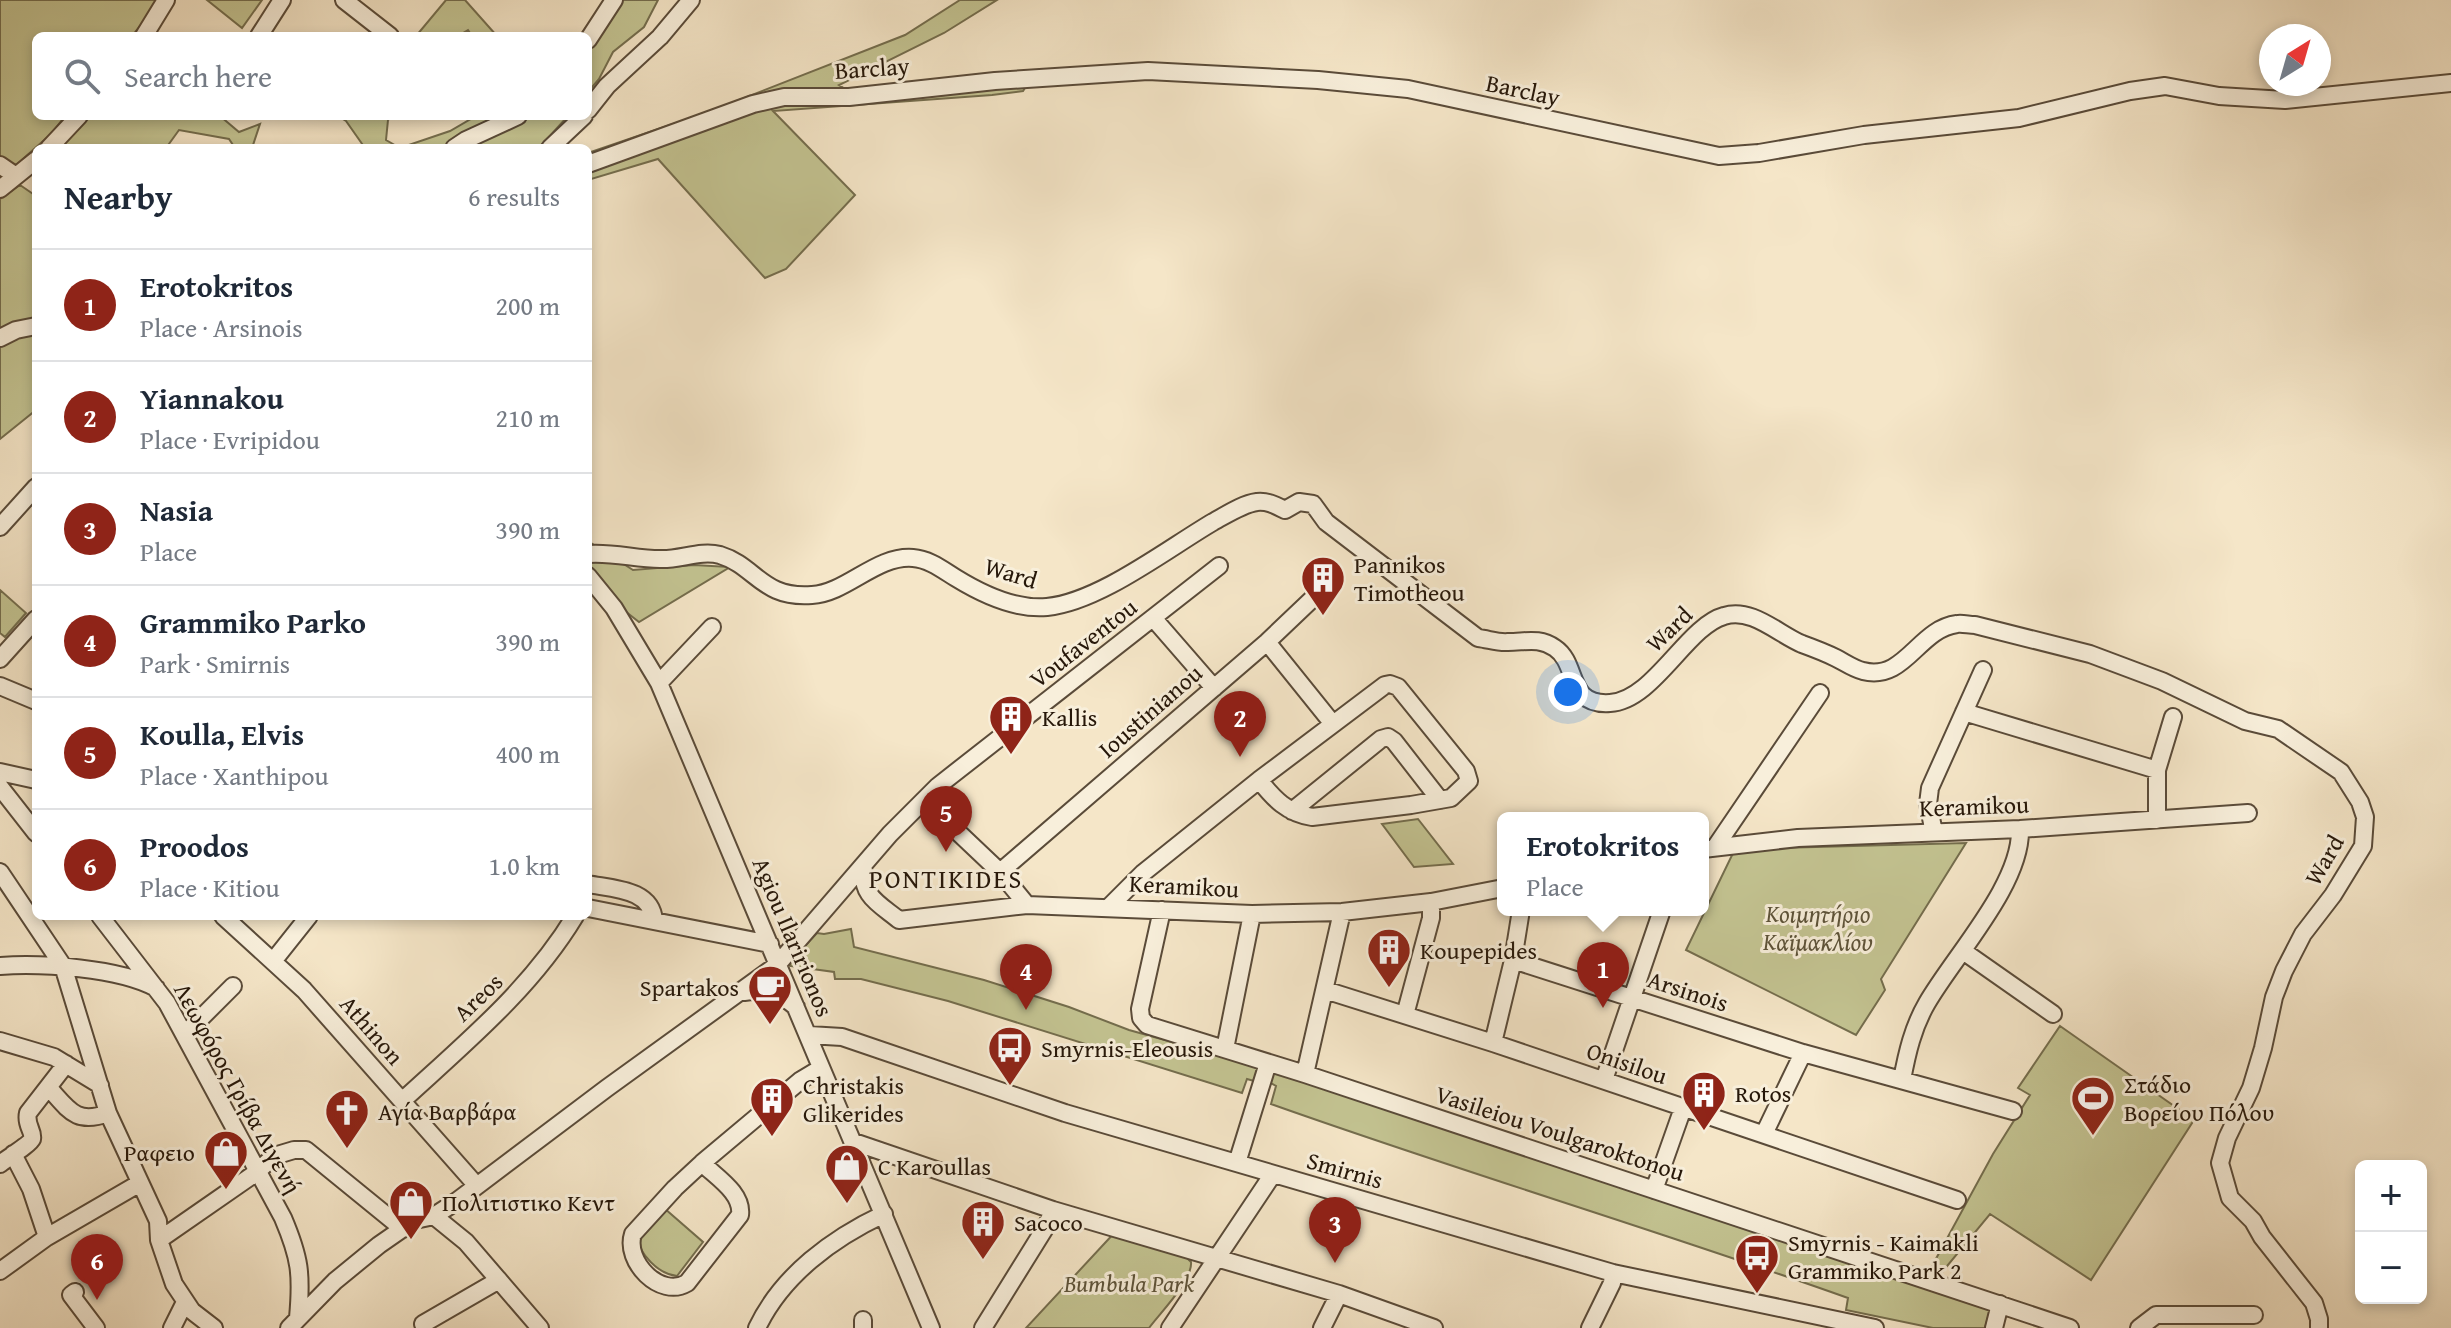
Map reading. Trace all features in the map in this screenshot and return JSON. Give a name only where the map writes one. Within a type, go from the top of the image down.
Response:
[{"type":"street","points":[[149,32],[166,0]]},
{"type":"street","points":[[262,32],[282,0]]},
{"type":"street","points":[[344,0],[385,32]]},
{"type":"street","points":[[592,34],[614,0]]},
{"type":"street","points":[[592,105],[607,86],[660,37],[691,0]]},
{"type":"street","name":"Barclay","points":[[592,163],[753,104],[784,97],[849,97],[995,81],[1148,71],[1318,80],[1408,89],[1719,156],[1759,153],[1864,135],[2019,118],[2130,91],[2165,86],[2219,96],[2285,100],[2451,83]]},
{"type":"street","points":[[53,144],[75,120]]},
{"type":"street","points":[[460,144],[509,120]]},
{"type":"street","points":[[554,144],[580,120]]},
{"type":"street","points":[[0,189],[32,163]]},
{"type":"street","points":[[0,165],[16,176]]},
{"type":"street","points":[[0,338],[32,327]]},
{"type":"street","points":[[0,527],[32,491]]},
{"type":"street","name":"Ward","points":[[592,554],[605,552],[663,559],[700,553],[719,555],[775,591],[812,595],[826,593],[894,560],[911,558],[928,561],[993,597],[1031,607],[1047,607],[1094,593],[1250,503],[1271,502],[1285,510],[1299,502],[1313,504],[1326,522],[1478,638],[1506,643],[1531,639],[1559,651],[1575,688],[1594,702],[1612,703],[1636,693],[1712,621],[1733,614],[1767,623],[1799,643],[1862,671],[1880,672],[1898,666],[1923,641],[1943,628],[1957,624],[1975,625],[2090,654],[2162,681],[2245,721],[2278,729],[2341,772],[2360,802],[2365,817],[2363,846],[2303,934],[2284,971],[2274,997],[2251,1088],[2227,1138],[2220,1163],[2230,1198],[2253,1221],[2314,1303],[2319,1328]]},
{"type":"street","name":"Voufaventou","points":[[292,1325],[344,1274],[403,1229],[417,1219],[434,1216],[477,1186],[777,965],[864,865],[924,800],[955,772],[1219,566]]},
{"type":"street","name":"Agiou Ilaririonos","points":[[592,581],[610,602],[659,683],[931,1328]]},
{"type":"street","name":"Ioustinianou","points":[[1000,872],[1267,642],[1329,583]]},
{"type":"street","points":[[592,594],[602,602],[610,602]]},
{"type":"street","points":[[1154,619],[1214,688]]},
{"type":"street","points":[[0,659],[32,623]]},
{"type":"street","points":[[659,683],[712,627]]},
{"type":"street","points":[[1267,642],[1333,724]]},
{"type":"street","points":[[1934,832],[1928,804],[1930,788],[1983,670]]},
{"type":"street","points":[[1110,906],[1143,873],[1259,780],[1385,685],[1398,687],[1469,781],[1451,798],[1319,817],[1292,811],[1276,800],[1259,780]]},
{"type":"street","points":[[0,686],[32,699]]},
{"type":"street","points":[[1710,848],[1820,693]]},
{"type":"street","points":[[1964,712],[2157,770]]},
{"type":"street","points":[[2157,820],[2157,770],[2173,717]]},
{"type":"street","points":[[1292,811],[1381,739],[1388,737],[1440,800]]},
{"type":"street","points":[[1,778],[32,780]]},
{"type":"street","points":[[1,778],[32,827]]},
{"type":"street","points":[[924,800],[1000,872],[1027,905]]},
{"type":"street","name":"Keramikou","points":[[1710,848],[1798,838],[2020,829],[2248,813]]},
{"type":"street","points":[[1902,1080],[1919,1018],[2011,871],[2020,829]]},
{"type":"street","points":[[864,865],[864,887],[871,897]]},
{"type":"street","points":[[0,872],[32,920]]},
{"type":"street","points":[[592,885],[643,897],[651,906],[654,921]]},
{"type":"street","name":"Keramikou","points":[[871,897],[899,920],[1027,905],[1252,914],[1342,912],[1431,902],[1497,889]]},
{"type":"street","points":[[839,895],[853,892],[871,897]]},
{"type":"street","points":[[1405,1015],[1431,918],[1431,902]]},
{"type":"street","points":[[592,909],[770,944]]},
{"type":"street","name":"Vasileiou Voulgaroktonou","points":[[1162,910],[1140,1009],[1141,1018],[1151,1027],[1305,1074],[2070,1328]]},
{"type":"street","points":[[1305,1074],[1342,912]]},
{"type":"street","points":[[1225,1049],[1252,914]]},
{"type":"street","points":[[1493,1043],[1520,916]]},
{"type":"street","points":[[1604,1080],[1660,916]]},
{"type":"street","points":[[32,920],[63,966],[108,1113],[158,1221],[159,1240],[168,1269],[185,1302],[214,1328]]},
{"type":"street","points":[[103,920],[157,989]]},
{"type":"street","name":"Athinon","points":[[228,920],[304,990],[477,1186]]},
{"type":"street","points":[[274,960],[306,920]]},
{"type":"street","name":"Areos","points":[[402,1101],[520,989],[558,945],[573,920]]},
{"type":"street","points":[[1963,951],[2053,1014]]},
{"type":"street","name":"Arsinois","points":[[1513,960],[1803,1053],[2013,1111]]},
{"type":"street","name":"Λεωφόρος Γρίβα Διγενή","points":[[0,966],[41,963],[63,966],[140,981],[157,989],[185,1034],[296,1247],[301,1267],[292,1325]]},
{"type":"street","points":[[185,1034],[233,986]]},
{"type":"street","name":"Onisilou","points":[[1325,990],[1493,1043],[1957,1200]]},
{"type":"street","points":[[741,992],[767,991],[797,1008]]},
{"type":"street","name":"Smirnis","points":[[809,1035],[842,1037],[1065,1113],[1613,1273],[1875,1328]]},
{"type":"street","points":[[0,1041],[43,1052],[100,1085]]},
{"type":"street","points":[[1764,1134],[1803,1053]]},
{"type":"street","points":[[1237,1163],[1268,1063]]},
{"type":"street","points":[[47,1237],[31,1189],[6,1159],[32,1138],[26,1120],[28,1113],[66,1064]]},
{"type":"street","points":[[702,1163],[738,1198],[740,1215],[687,1283],[666,1287],[657,1283],[637,1262],[632,1253],[631,1239],[651,1213],[702,1163],[801,1080],[821,1068]]},
{"type":"street","points":[[48,1087],[78,1116],[92,1119],[108,1113]]},
{"type":"street","points":[[1654,1190],[1683,1108]]},
{"type":"street","points":[[854,1142],[1053,1210],[1220,1257],[1434,1328]]},
{"type":"street","points":[[159,1240],[257,1172],[274,1156],[294,1150],[306,1150],[403,1229]]},
{"type":"street","points":[[1170,1328],[1273,1174]]},
{"type":"street","points":[[0,1271],[47,1237],[140,1183]]},
{"type":"street","points":[[983,1328],[1047,1225],[1053,1210]]},
{"type":"street","points":[[757,1328],[779,1294],[812,1260],[846,1233],[884,1214]]},
{"type":"street","points":[[434,1216],[466,1242],[540,1328]]},
{"type":"street","points":[[1590,1328],[1612,1283],[1613,1273]]},
{"type":"street","points":[[423,1324],[499,1280]]},
{"type":"street","points":[[75,1292],[71,1295],[96,1328]]},
{"type":"street","points":[[1322,1328],[1339,1294]]},
{"type":"street","points":[[172,1328],[185,1302]]},
{"type":"street","points":[[1994,1328],[2000,1304]]},
{"type":"street","points":[[2139,1328],[2156,1315],[2254,1315]]},
{"type":"green space","points":[[0,0],[156,0],[135,32],[32,32],[32,120],[62,120],[40,144],[32,144],[32,151],[15,166],[0,156]]},
{"type":"green space","points":[[207,0],[262,0],[242,28]]},
{"type":"green space","points":[[446,0],[465,0],[493,32],[468,30],[419,32]]},
{"type":"green space","points":[[605,0],[658,0],[644,27],[613,52],[592,87],[592,32],[583,32]]},
{"type":"green space","points":[[960,0],[997,0],[944,33],[839,85],[850,92],[1035,73],[1023,91],[773,111],[855,195],[786,269],[765,278],[658,159],[592,179],[592,152],[711,111],[905,35]]},
{"type":"green space","points":[[82,120],[225,120],[239,132],[260,124],[253,144],[232,144],[229,139],[179,130],[169,144],[59,144]]},
{"type":"green space","points":[[388,120],[386,140],[393,144],[362,144],[346,121]]},
{"type":"green space","points":[[469,120],[564,120],[543,144],[412,144],[450,131]]},
{"type":"green space","points":[[20,185],[32,193],[32,413],[0,439],[0,199]]},
{"type":"green space","points":[[592,544],[633,570],[694,565],[730,567],[639,622],[592,585]]},
{"type":"green space","points":[[0,590],[26,613],[5,637],[0,633]]},
{"type":"green space","points":[[1418,819],[1453,864],[1414,867],[1382,824]]},
{"type":"green space","name":"Κοιμητήριο Καϊμακλίου","points":[[1966,843],[1881,979],[1885,990],[1856,1035],[1686,950],[1702,916],[1709,916],[1709,903],[1735,849]]},
{"type":"green space","points":[[851,929],[854,947],[984,980],[1129,1030],[1258,1066],[1254,1081],[1247,1079],[1242,1093],[948,1001],[861,979],[835,979],[834,972],[790,966],[817,933]]},
{"type":"green space","name":"Στάδιο Βορείου Πόλου","points":[[2060,1026],[2194,1120],[2091,1280],[1990,1214],[1943,1271],[1932,1266],[1993,1154],[2030,1095],[2018,1088]]},
{"type":"green space","points":[[1273,1069],[1991,1306],[1985,1328],[1933,1328],[1846,1310],[1848,1298],[1271,1104],[1276,1086],[1267,1081]]},
{"type":"green space","points":[[664,1208],[703,1242],[677,1276],[651,1262],[641,1250],[637,1236]]},
{"type":"green space","name":"Bumbula Park","points":[[1117,1230],[1184,1255],[1191,1262],[1187,1278],[1149,1328],[1026,1328]]},
{"type":"place","name":"Pannikos Timotheou","points":[[1323,617]]},
{"type":"place","name":"Kallis","points":[[1011,756]]},
{"type":"place","name":"Yiannakou","points":[[1240,757]]},
{"type":"place","name":"Koulla, Elvis","points":[[946,852]]},
{"type":"place","name":"Koupepides","points":[[1389,989]]},
{"type":"place","name":"Erotokritos","points":[[1603,1008]]},
{"type":"place","name":"Grammiko Parko","points":[[1026,1010]]},
{"type":"place","name":"Spartakos","points":[[770,1026]]},
{"type":"place","name":"Smyrnis-Eleousis","points":[[1010,1087]]},
{"type":"place","name":"Rotos","points":[[1704,1132]]},
{"type":"place","name":"Στάδιο Βορείου Πόλου","points":[[2093,1137]]},
{"type":"place","name":"Christakis Glikerides","points":[[772,1138]]},
{"type":"place","name":"Αγία Βαρβάρα","points":[[347,1150]]},
{"type":"place","name":"Ραφειο","points":[[226,1191]]},
{"type":"place","name":"C Karoullas","points":[[847,1205]]},
{"type":"place","name":"Πολιτιστικο Κεντ","points":[[411,1241]]},
{"type":"place","name":"Sacoco","points":[[983,1261]]},
{"type":"place","name":"Nasia","points":[[1335,1263]]},
{"type":"place","name":"Smyrnis - Kaimakli Grammiko Park 2","points":[[1757,1295]]},
{"type":"place","name":"Proodos","points":[[97,1300]]},
{"type":"district","name":"PONTIKIDES","points":[[946,878]]}]
